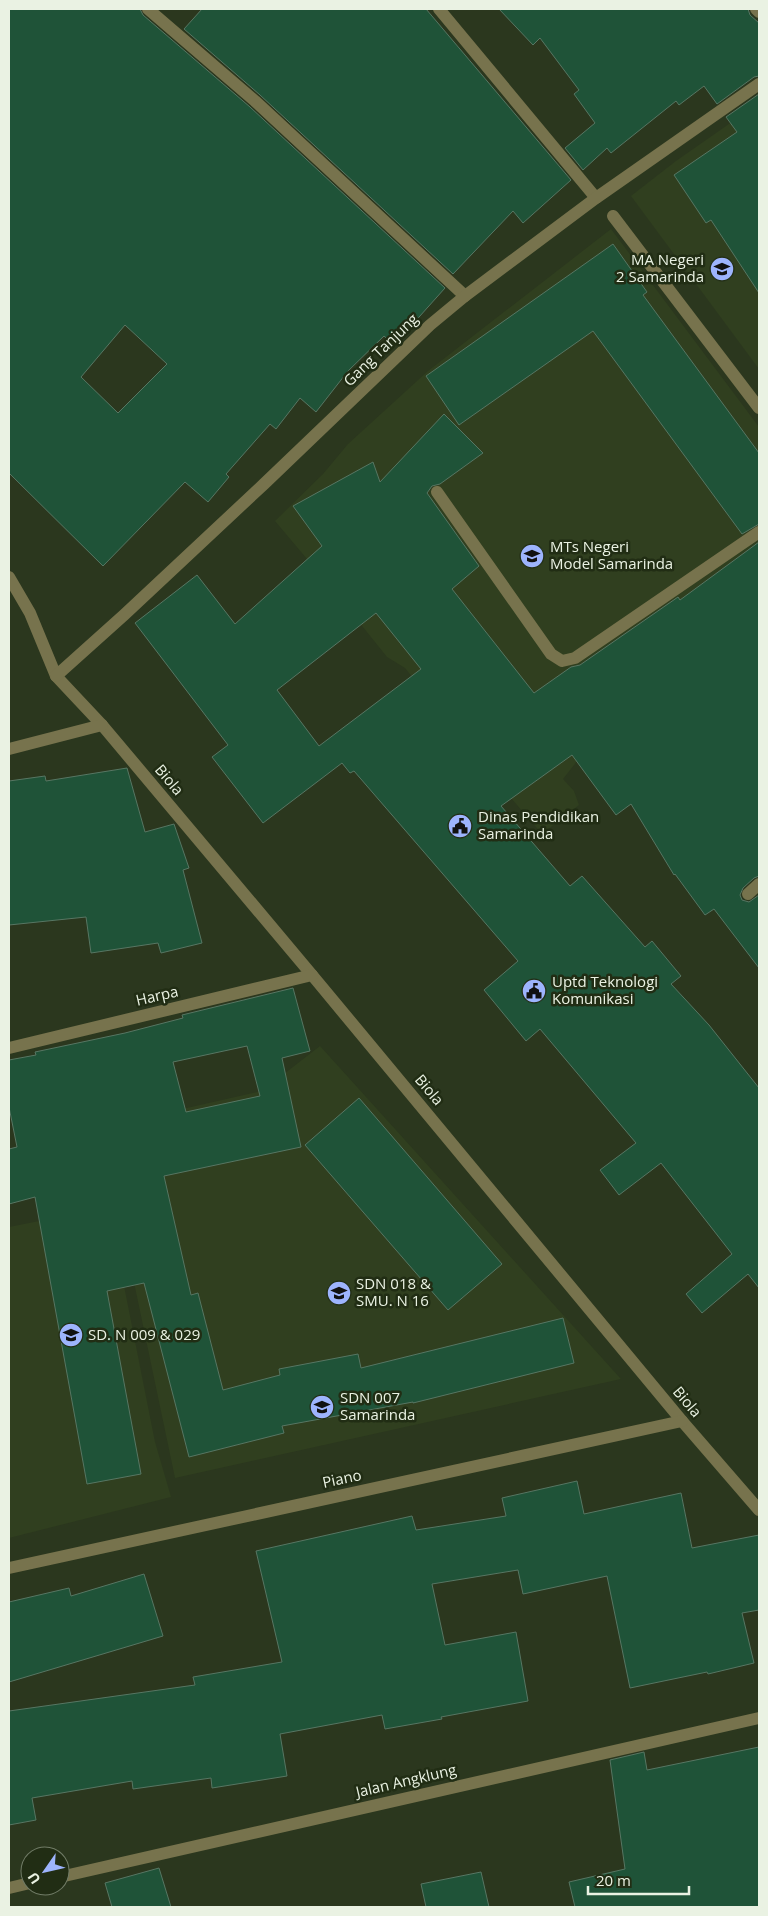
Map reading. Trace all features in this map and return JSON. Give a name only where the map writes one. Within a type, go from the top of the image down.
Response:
[{"type":"street","points":[[148,9],[255,101],[465,296]]},
{"type":"street","points":[[439,9],[596,198]]},
{"type":"street","points":[[756,9],[759,12]]},
{"type":"street","name":"Gang Tanjung","points":[[56,676],[264,484],[430,325],[465,296],[596,198],[759,84]]},
{"type":"street","points":[[613,216],[759,408]]},
{"type":"street","points":[[436,492],[551,654],[562,661],[575,658],[759,532]]},
{"type":"street","name":"Biola","points":[[9,577],[30,613],[56,676],[102,726],[312,975],[682,1421],[759,1510]]},
{"type":"street","points":[[9,749],[102,726]]},
{"type":"street","points":[[748,894],[759,884]]},
{"type":"street","name":"Harpa","points":[[9,1048],[312,975]]},
{"type":"street","name":"Piano","points":[[9,1568],[682,1421]]},
{"type":"street","name":"Jalan Angklung","points":[[70,1875],[759,1718]]},
{"type":"shaded area","name":"MA Negeri 2 Samarinda","points":[[759,103],[759,369],[631,196],[676,161]]},
{"type":"shaded area","name":"MTs Negeri Model Samarinda","points":[[611,229],[759,427],[759,638],[578,760],[563,779],[574,791],[579,805],[542,834],[487,770],[405,668],[387,657],[275,521],[323,474],[348,444],[428,371]]},
{"type":"shaded area","name":"SDN 018 & SMU. N 16","points":[[320,1046],[621,1379],[175,1478],[118,1206],[134,1120],[262,1091]]},
{"type":"shaded area","name":"SD. N 009 & 029","points":[[99,1209],[109,1210],[155,1442],[171,1497],[9,1538],[9,1227]]},
{"type":"building","points":[[9,9],[140,9],[143,15],[250,107],[445,288],[394,345],[384,336],[348,371],[316,412],[300,398],[276,429],[270,424],[226,474],[229,477],[208,502],[185,482],[103,566],[9,473]],"holes":[[[125,325],[167,364],[118,413],[81,377]]]},
{"type":"building","points":[[202,9],[426,9],[571,180],[523,223],[513,211],[453,274],[260,95],[184,29]]},
{"type":"building","points":[[499,9],[748,9],[750,15],[759,23],[759,76],[754,77],[717,104],[704,86],[679,105],[676,101],[611,153],[607,148],[583,170],[565,148],[595,123],[574,94],[579,90],[540,38],[533,45]]},
{"type":"building","points":[[759,94],[759,293],[711,220],[706,223],[674,175],[737,132],[726,117]]},
{"type":"building","points":[[613,244],[647,292],[643,295],[759,453],[759,524],[742,534],[593,331],[459,425],[426,376]]},
{"type":"building","points":[[444,414],[483,453],[440,484],[432,486],[427,493],[479,566],[452,589],[534,693],[571,667],[580,665],[678,597],[680,600],[759,542],[759,876],[743,888],[740,895],[742,900],[749,902],[759,895],[759,968],[714,909],[705,915],[674,875],[631,804],[616,815],[572,755],[501,806],[570,886],[582,876],[645,947],[652,941],[681,976],[671,984],[709,1025],[759,1088],[759,1288],[748,1274],[702,1313],[686,1294],[732,1254],[661,1163],[619,1195],[600,1170],[636,1143],[540,1029],[526,1041],[484,990],[518,961],[354,771],[350,773],[342,763],[263,823],[212,757],[228,745],[135,623],[197,575],[235,624],[322,546],[293,506],[373,462],[380,482]],"holes":[[[376,613],[421,669],[319,746],[277,690]]]},
{"type":"building","points":[[127,768],[145,832],[174,824],[189,868],[183,870],[202,943],[161,953],[158,943],[91,953],[86,917],[9,925],[9,781],[45,776],[46,781]]},
{"type":"building","points":[[293,988],[310,1051],[282,1058],[301,1147],[164,1176],[191,1295],[198,1293],[223,1390],[280,1375],[279,1369],[358,1354],[361,1368],[563,1318],[574,1363],[413,1403],[282,1426],[284,1433],[189,1457],[144,1283],[107,1291],[141,1474],[87,1484],[35,1197],[9,1204],[9,1149],[17,1147],[9,1107],[9,1060],[36,1055],[35,1052],[125,1033],[183,1018],[182,1015]],"holes":[[[247,1046],[260,1096],[186,1112],[173,1062]]]},
{"type":"building","points":[[359,1098],[502,1264],[448,1310],[305,1145]]},
{"type":"building","points":[[577,1481],[584,1514],[681,1493],[692,1548],[759,1535],[759,1610],[742,1613],[754,1663],[708,1674],[707,1672],[630,1688],[607,1576],[523,1594],[518,1570],[432,1584],[445,1645],[516,1632],[528,1701],[385,1729],[382,1715],[280,1734],[287,1776],[212,1788],[211,1778],[133,1789],[132,1781],[32,1798],[36,1820],[9,1825],[9,1711],[195,1685],[193,1677],[282,1662],[256,1551],[412,1516],[416,1530],[506,1516],[502,1498]]},
{"type":"building","points":[[144,1574],[163,1636],[9,1682],[9,1602],[69,1588],[71,1596]]},
{"type":"building","points":[[759,1747],[759,1907],[575,1907],[569,1882],[625,1869],[610,1760],[644,1752],[647,1770]]},
{"type":"building","points":[[159,1868],[171,1907],[112,1907],[105,1883]]},
{"type":"building","points":[[481,1872],[489,1907],[426,1907],[421,1884]]},
{"type":"place","name":"MA Negeri 2 Samarinda","points":[[722,269]]},
{"type":"place","name":"MTs Negeri Model Samarinda","points":[[532,556]]},
{"type":"place","name":"Dinas Pendidikan Samarinda","points":[[460,826]]},
{"type":"place","name":"Uptd Teknologi Komunikasi","points":[[534,991]]},
{"type":"place","name":"SDN 018 & SMU. N 16","points":[[339,1293]]},
{"type":"place","name":"SD. N 009 & 029","points":[[71,1335]]},
{"type":"place","name":"SDN 007 Samarinda","points":[[322,1407]]}]
